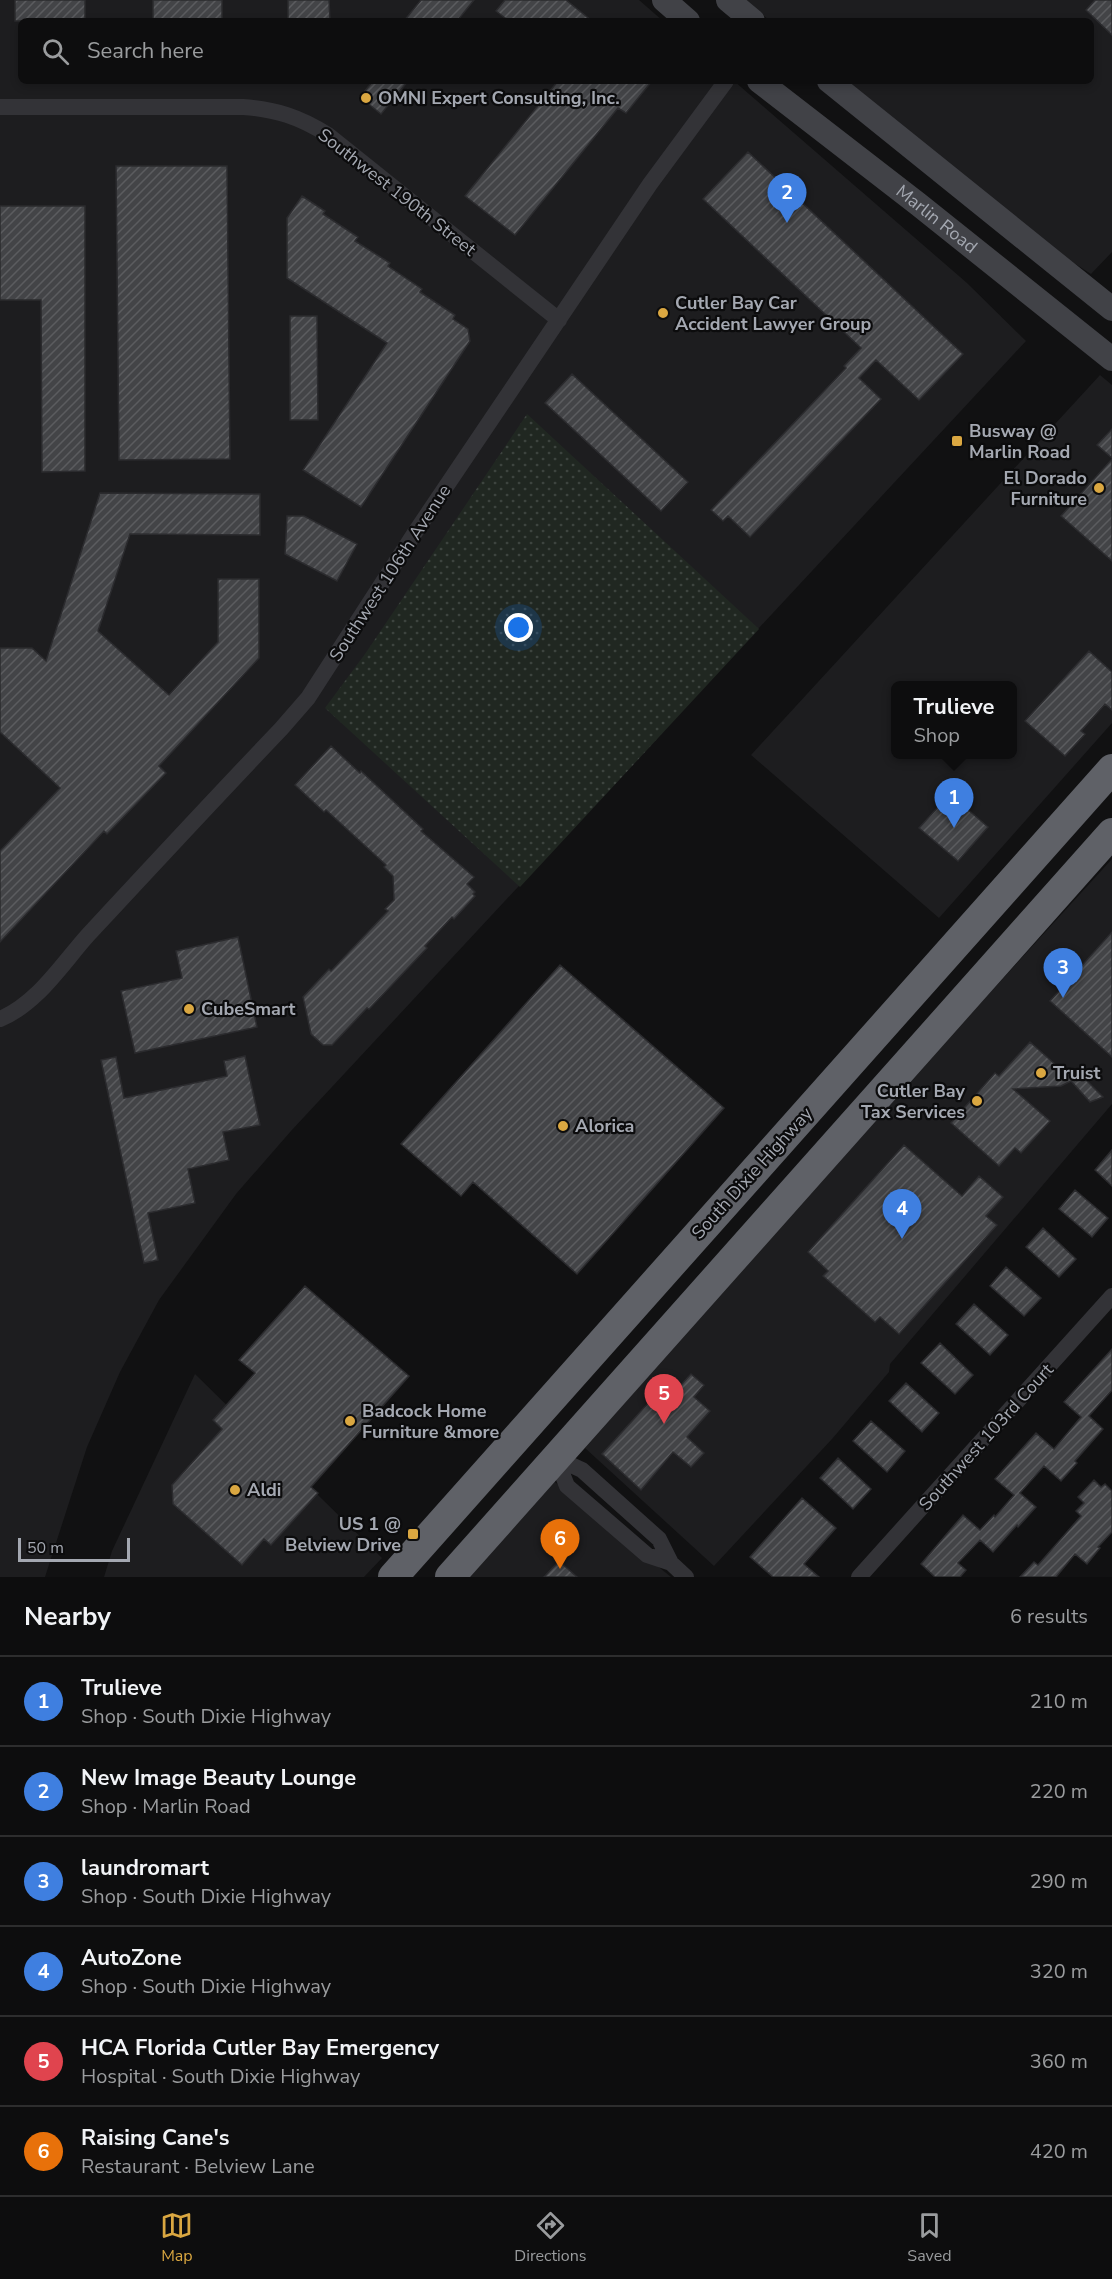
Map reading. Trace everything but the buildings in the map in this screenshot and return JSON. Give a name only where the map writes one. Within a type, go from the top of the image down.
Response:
[{"type":"highway","name":"South Dixie Highway","points":[[393,1577],[1112,769]]},
{"type":"highway","points":[[450,1577],[1112,833]]},
{"type":"highway","points":[[953,948],[985,977]]},
{"type":"highway","points":[[724,1204],[755,1234]]},
{"type":"highway","points":[[525,1429],[556,1458]]},
{"type":"street","points":[[664,0],[685,18]]},
{"type":"street","points":[[728,0],[749,18]]},
{"type":"street","name":"Southwest 106th Avenue","points":[[0,1019],[12,1015],[35,995],[308,698],[414,534],[650,184],[724,84]]},
{"type":"street","name":"Marlin Road","points":[[763,84],[977,250],[1112,359]]},
{"type":"street","points":[[833,84],[1112,309]]},
{"type":"street","name":"Southwest 190th Street","points":[[0,107],[233,106],[267,109],[290,115],[328,135],[559,320]]},
{"type":"street","points":[[918,204],[942,172]]},
{"type":"street","points":[[977,250],[999,218]]},
{"type":"street","name":"Southwest 103rd Court","points":[[859,1577],[1112,1296]]},
{"type":"street","points":[[556,1458],[567,1486],[647,1554],[671,1563],[686,1577]]},
{"type":"shaded area","points":[[0,0],[639,0],[660,18],[18,18],[18,84],[737,84],[967,283],[1026,341],[291,1131],[236,1194],[159,1300],[120,1372],[87,1447],[45,1577],[0,1577]]},
{"type":"shaded area","points":[[745,0],[1112,0],[1112,252],[1091,274],[1004,218],[846,84],[1094,84],[1094,18],[766,18]]},
{"type":"shaded area","points":[[1100,375],[1112,385],[1112,723],[939,918],[751,755]]},
{"type":"shaded area","points":[[527,414],[759,629],[520,887],[325,708],[365,654]]},
{"type":"shaded area","points":[[1112,859],[1112,1104],[890,1364],[889,1372],[832,1439],[714,1566],[585,1448],[775,1228]]},
{"type":"shaded area","points":[[195,1374],[382,1558],[364,1577],[104,1577],[112,1551]]},
{"type":"shaded area","points":[[550,1478],[671,1577],[465,1577]]},
{"type":"place","name":"OMNI Expert Consulting, Inc.","points":[[366,98]]},
{"type":"place","name":"New Image Beauty Lounge","points":[[787,223]]},
{"type":"place","name":"Cutler Bay Car Accident Lawyer Group","points":[[663,313]]},
{"type":"place","name":"Busway @ Marlin Road","points":[[957,441]]},
{"type":"place","name":"El Dorado Furniture","points":[[1099,488]]},
{"type":"place","name":"Trulieve","points":[[954,828]]},
{"type":"place","name":"laundromart","points":[[1063,998]]},
{"type":"place","name":"CubeSmart","points":[[189,1009]]},
{"type":"place","name":"Truist","points":[[1041,1073]]},
{"type":"place","name":"Cutler Bay Tax Services","points":[[977,1101]]},
{"type":"place","name":"Alorica","points":[[563,1126]]},
{"type":"place","name":"AutoZone","points":[[902,1239]]},
{"type":"place","name":"Badcock Home Furniture &more","points":[[350,1421]]},
{"type":"place","name":"HCA Florida Cutler Bay Emergency","points":[[664,1424]]},
{"type":"place","name":"Aldi","points":[[235,1490]]},
{"type":"place","name":"US 1 @ Belview Drive","points":[[413,1534]]},
{"type":"place","name":"Raising Cane's","points":[[560,1569]]}]
